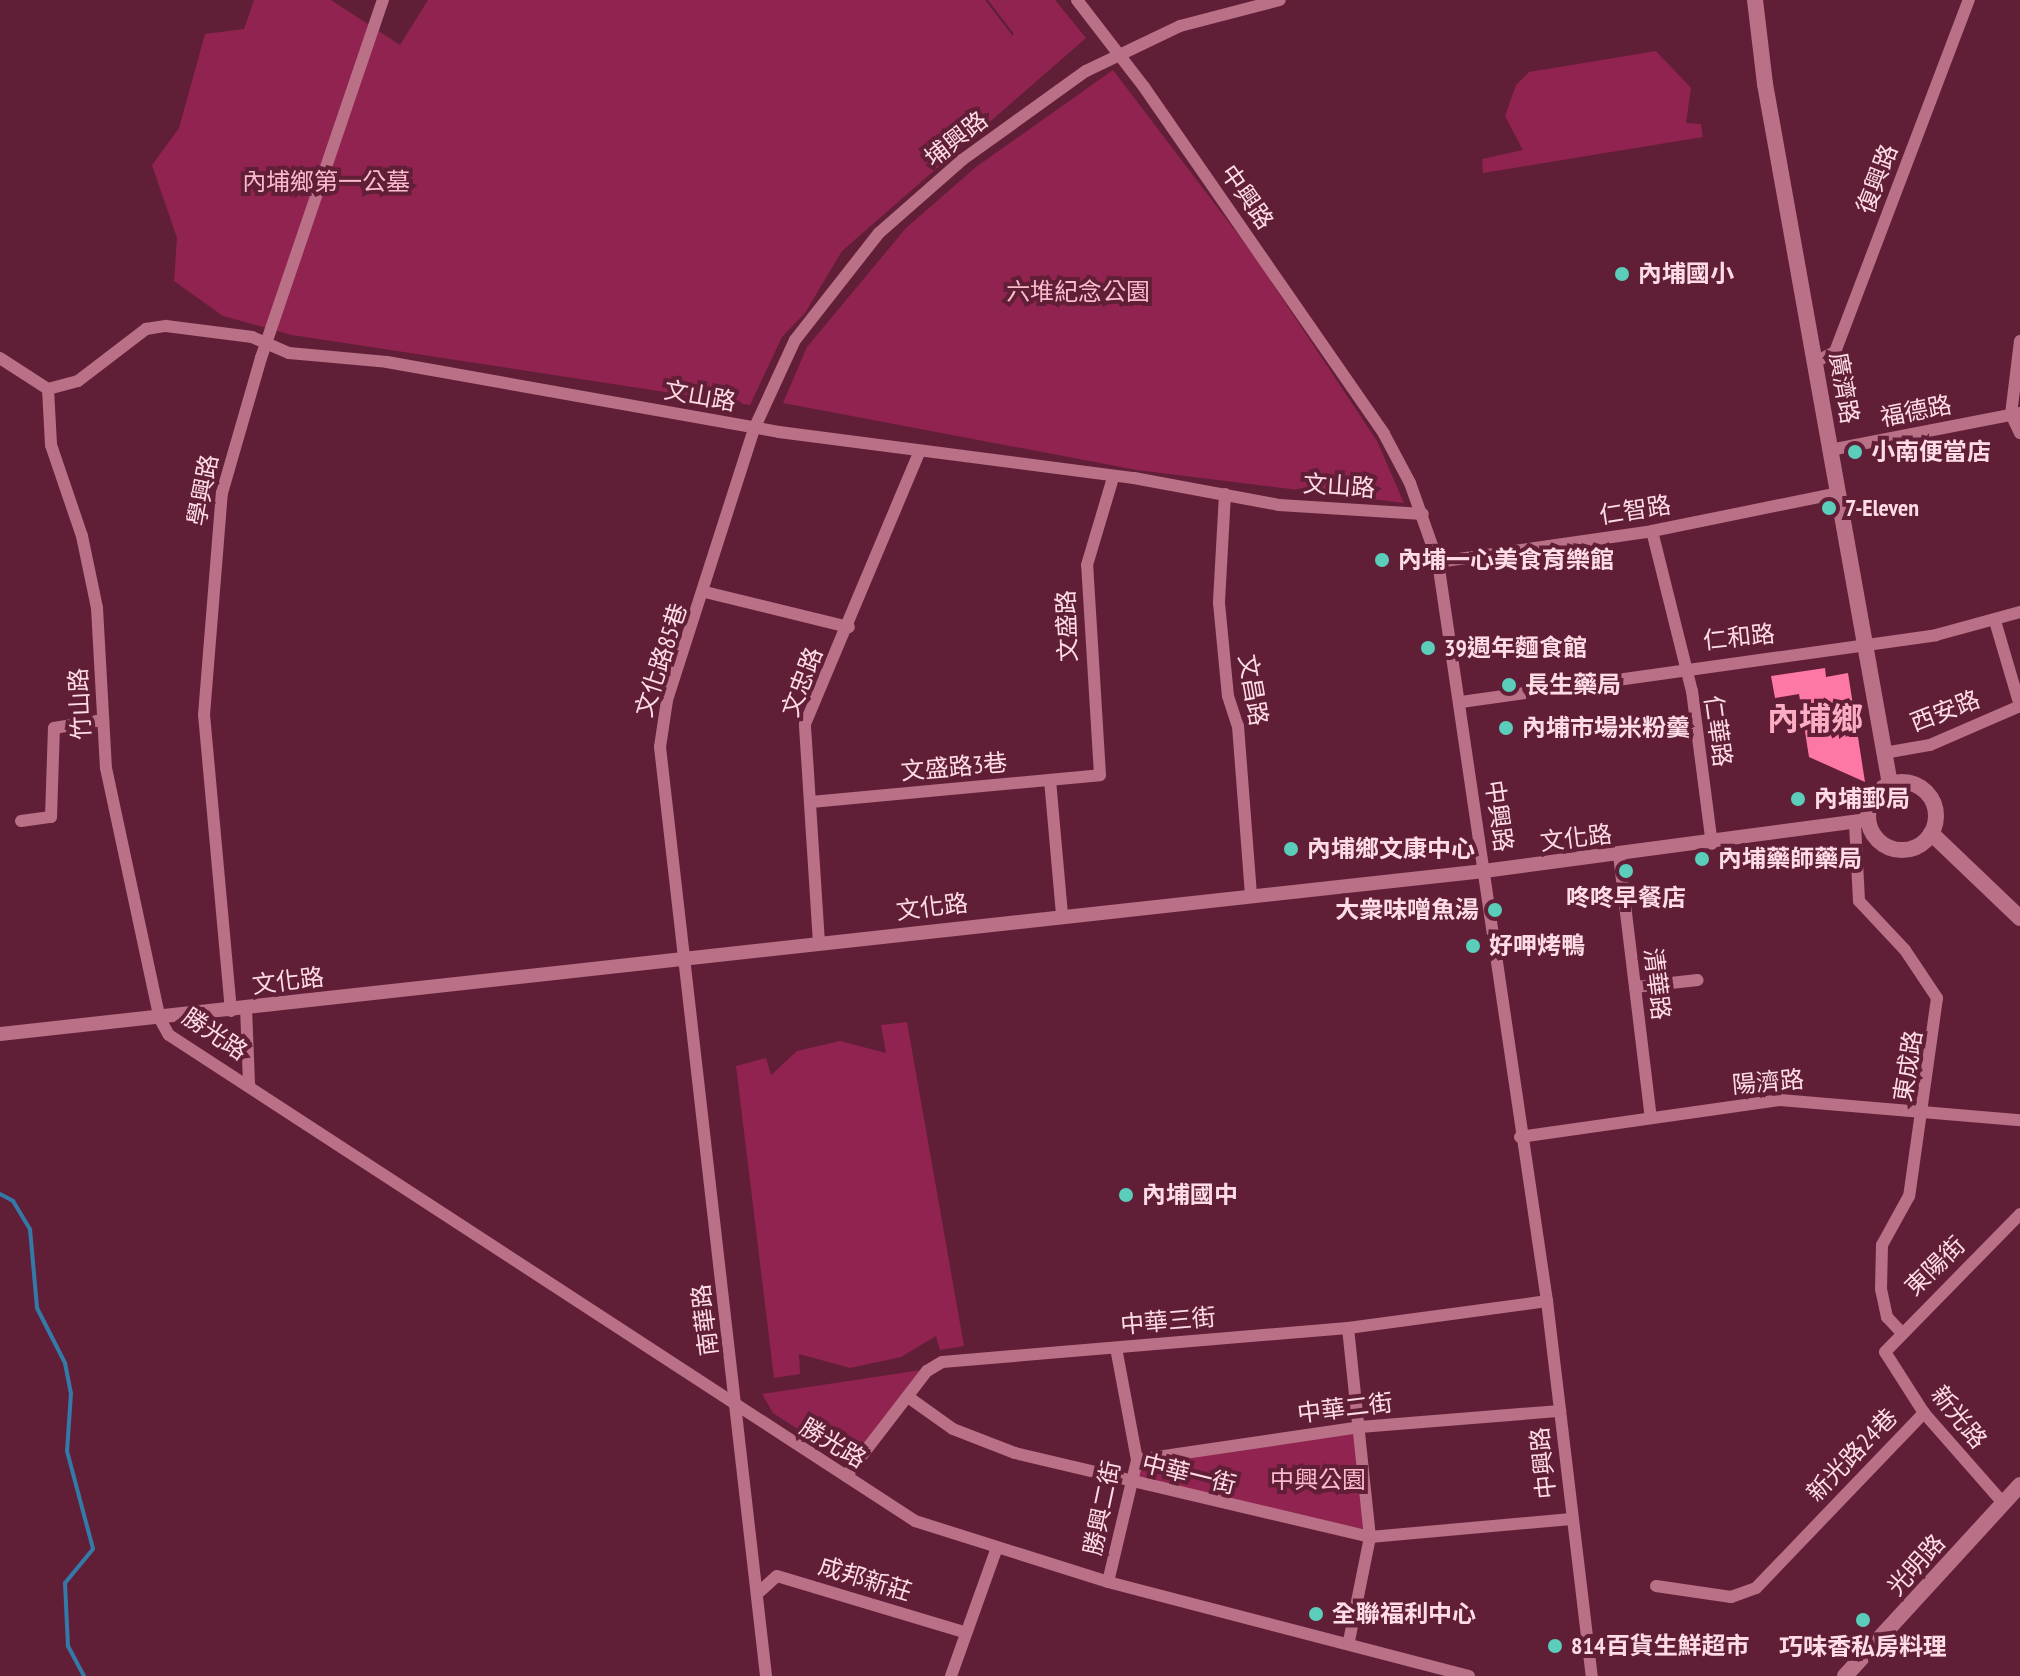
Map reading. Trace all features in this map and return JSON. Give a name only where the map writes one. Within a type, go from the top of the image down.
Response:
[{"type":"main road","name":"廣濟路","points":[[1755,0],[1863,645],[1890,784]]},
{"type":"main road","points":[[1890,784],[1914,784],[1932,799],[1931,833],[1915,847],[1895,849],[1877,839],[1862,822],[1873,798],[1890,784]]},
{"type":"main road","points":[[1931,833],[2020,918]]},
{"type":"main road","name":"光明路","points":[[1845,1676],[2020,1485]]},
{"type":"street","name":"學興路","points":[[238,1010],[209,816],[204,678],[222,493],[266,343],[383,0]]},
{"type":"street","name":"中興路","points":[[1077,0],[1119,52],[1384,434],[1423,514],[1438,562],[1461,702],[1520,1137],[1547,1301],[1592,1676]]},
{"type":"street","name":"埔興路","points":[[754,429],[795,340],[879,233],[962,160],[1119,52],[1180,26],[1280,0]]},
{"type":"street","name":"復興路","points":[[1815,362],[1835,352],[1969,0]]},
{"type":"street","name":"文山路","points":[[48,389],[78,381],[146,329],[207,331],[266,343],[289,353],[387,362],[754,429],[1225,494],[1279,505],[1423,514]]},
{"type":"street","points":[[2020,341],[2016,413],[2020,433]]},
{"type":"street","points":[[0,358],[48,389]]},
{"type":"street","name":"竹山路","points":[[48,389],[51,445],[82,536],[97,608],[106,768],[160,1019]]},
{"type":"street","name":"福德路","points":[[1830,450],[2016,413]]},
{"type":"street","name":"文化路85巷","points":[[687,959],[660,726],[705,592],[754,429]]},
{"type":"street","name":"文忠路","points":[[819,943],[805,724],[849,627],[919,453]]},
{"type":"street","name":"文盛路","points":[[1100,775],[1087,565],[1113,478]]},
{"type":"street","name":"仁智路","points":[[1438,562],[1652,531],[1838,493]]},
{"type":"street","name":"文昌路","points":[[1225,494],[1219,603],[1228,696],[1238,726],[1251,894]]},
{"type":"street","name":"仁華路","points":[[1652,531],[1681,666],[1692,691],[1712,844]]},
{"type":"street","points":[[705,592],[849,627]]},
{"type":"street","name":"仁和路","points":[[1461,702],[1681,666],[1863,645],[1995,621],[2020,612]]},
{"type":"street","points":[[1995,621],[2020,706]]},
{"type":"street","name":"西安路","points":[[1884,753],[1930,745],[2020,706]]},
{"type":"street","points":[[21,821],[51,817],[54,728],[103,720]]},
{"type":"street","name":"文盛路3巷","points":[[811,802],[1100,775]]},
{"type":"street","points":[[1050,780],[1062,914]]},
{"type":"street","name":"文化路","points":[[0,1034],[160,1019],[1062,914],[1484,871],[1712,844],[1862,822]]},
{"type":"street","name":"東成路","points":[[1862,822],[1859,901],[1905,950],[1937,998],[1924,1108],[1909,1196],[1882,1245],[1881,1289],[1887,1317],[1900,1331]]},
{"type":"street","name":"清華路","points":[[1619,855],[1651,1118]]},
{"type":"street","name":"南華路","points":[[687,959],[740,1411],[766,1676]]},
{"type":"street","points":[[1635,987],[1698,980]]},
{"type":"street","name":"勝光路","points":[[238,1010],[249,1084]]},
{"type":"street","name":"勝光路","points":[[160,1019],[169,1035],[249,1084],[740,1411],[915,1521],[996,1550],[1108,1582],[1349,1641],[1469,1676]]},
{"type":"street","name":"陽濟路","points":[[1520,1137],[1780,1100],[1924,1108],[2020,1120]]},
{"type":"street","name":"東陽街","points":[[1885,1352],[1900,1331],[2020,1214]]},
{"type":"street","name":"中華三街","points":[[846,1476],[908,1397],[942,1362],[1348,1328],[1547,1301]]},
{"type":"street","points":[[1348,1328],[1370,1537],[1349,1641]]},
{"type":"street","name":"勝興二街","points":[[1108,1582],[1134,1483],[1137,1460],[1116,1348]]},
{"type":"street","name":"新光路","points":[[1885,1352],[1924,1413],[2004,1504]]},
{"type":"street","name":"中華一街","points":[[908,1397],[953,1429],[1134,1483],[1370,1537],[1571,1519]]},
{"type":"street","name":"中華二街","points":[[1137,1460],[1360,1427],[1560,1411]]},
{"type":"street","name":"新光路24巷","points":[[1656,1586],[1731,1597],[1756,1588],[1924,1413]]},
{"type":"street","points":[[951,1676],[964,1632],[996,1550]]},
{"type":"street","name":"成邦新莊","points":[[758,1593],[777,1576],[964,1632]]},
{"type":"green space","name":"內埔鄉第一公墓","points":[[254,0],[331,0],[400,45],[428,0],[985,0],[1012,35],[1005,41],[1014,34],[988,0],[1055,0],[1086,38],[842,251],[805,313],[782,337],[750,405],[292,335],[223,316],[174,281],[177,238],[152,165],[179,128],[205,34],[244,29]]},
{"type":"green space","points":[[1656,51],[1691,88],[1686,123],[1701,124],[1703,137],[1483,173],[1482,159],[1523,150],[1505,116],[1516,85],[1529,72]]},
{"type":"green space","name":"六堆紀念公園","points":[[1113,70],[1253,254],[1377,441],[1404,503],[1137,470],[783,403],[807,347],[906,228],[976,167]]},
{"type":"green space","points":[[907,1022],[964,1346],[940,1350],[936,1336],[901,1357],[850,1368],[799,1354],[800,1374],[774,1378],[736,1066],[766,1058],[771,1075],[797,1051],[840,1041],[886,1053],[881,1025]]},
{"type":"green space","points":[[928,1369],[850,1463],[773,1413],[762,1394]]},
{"type":"green space","name":"中興公園","points":[[1355,1433],[1365,1533],[1138,1479],[1141,1463]]},
{"type":"building","points":[[1825,668],[1826,677],[1848,673],[1865,782],[1809,757],[1799,694],[1775,698],[1771,676]]},
{"type":"waterway","points":[[0,1194],[13,1201],[30,1229],[37,1308],[65,1363],[71,1393],[67,1451],[93,1549],[65,1583],[68,1646],[84,1676]]},
{"type":"place","name":"內埔國小","points":[[1622,274]]},
{"type":"place","name":"小南便當店","points":[[1855,452]]},
{"type":"place","name":"7-Eleven","points":[[1829,508]]},
{"type":"place","name":"內埔一心美食育樂館","points":[[1382,560]]},
{"type":"place","name":"39週年麵食館","points":[[1428,648]]},
{"type":"place","name":"長生藥局","points":[[1509,685]]},
{"type":"place","name":"內埔市場米粉羹","points":[[1506,728]]},
{"type":"place","name":"內埔郵局","points":[[1798,799]]},
{"type":"place","name":"內埔鄉文康中心","points":[[1291,849]]},
{"type":"place","name":"內埔藥師藥局","points":[[1702,859]]},
{"type":"place","name":"咚咚早餐店","points":[[1626,871]]},
{"type":"place","name":"大衆味噌魚湯","points":[[1495,910]]},
{"type":"place","name":"好呷烤鴨","points":[[1473,946]]},
{"type":"place","name":"內埔國中","points":[[1126,1195]]},
{"type":"place","name":"全聯福利中心","points":[[1316,1614]]},
{"type":"place","name":"巧味香私房料理","points":[[1863,1620]]},
{"type":"place","name":"814百貨生鮮超市","points":[[1555,1646]]},
{"type":"district","name":"內埔鄉","points":[[1815,718]]}]
